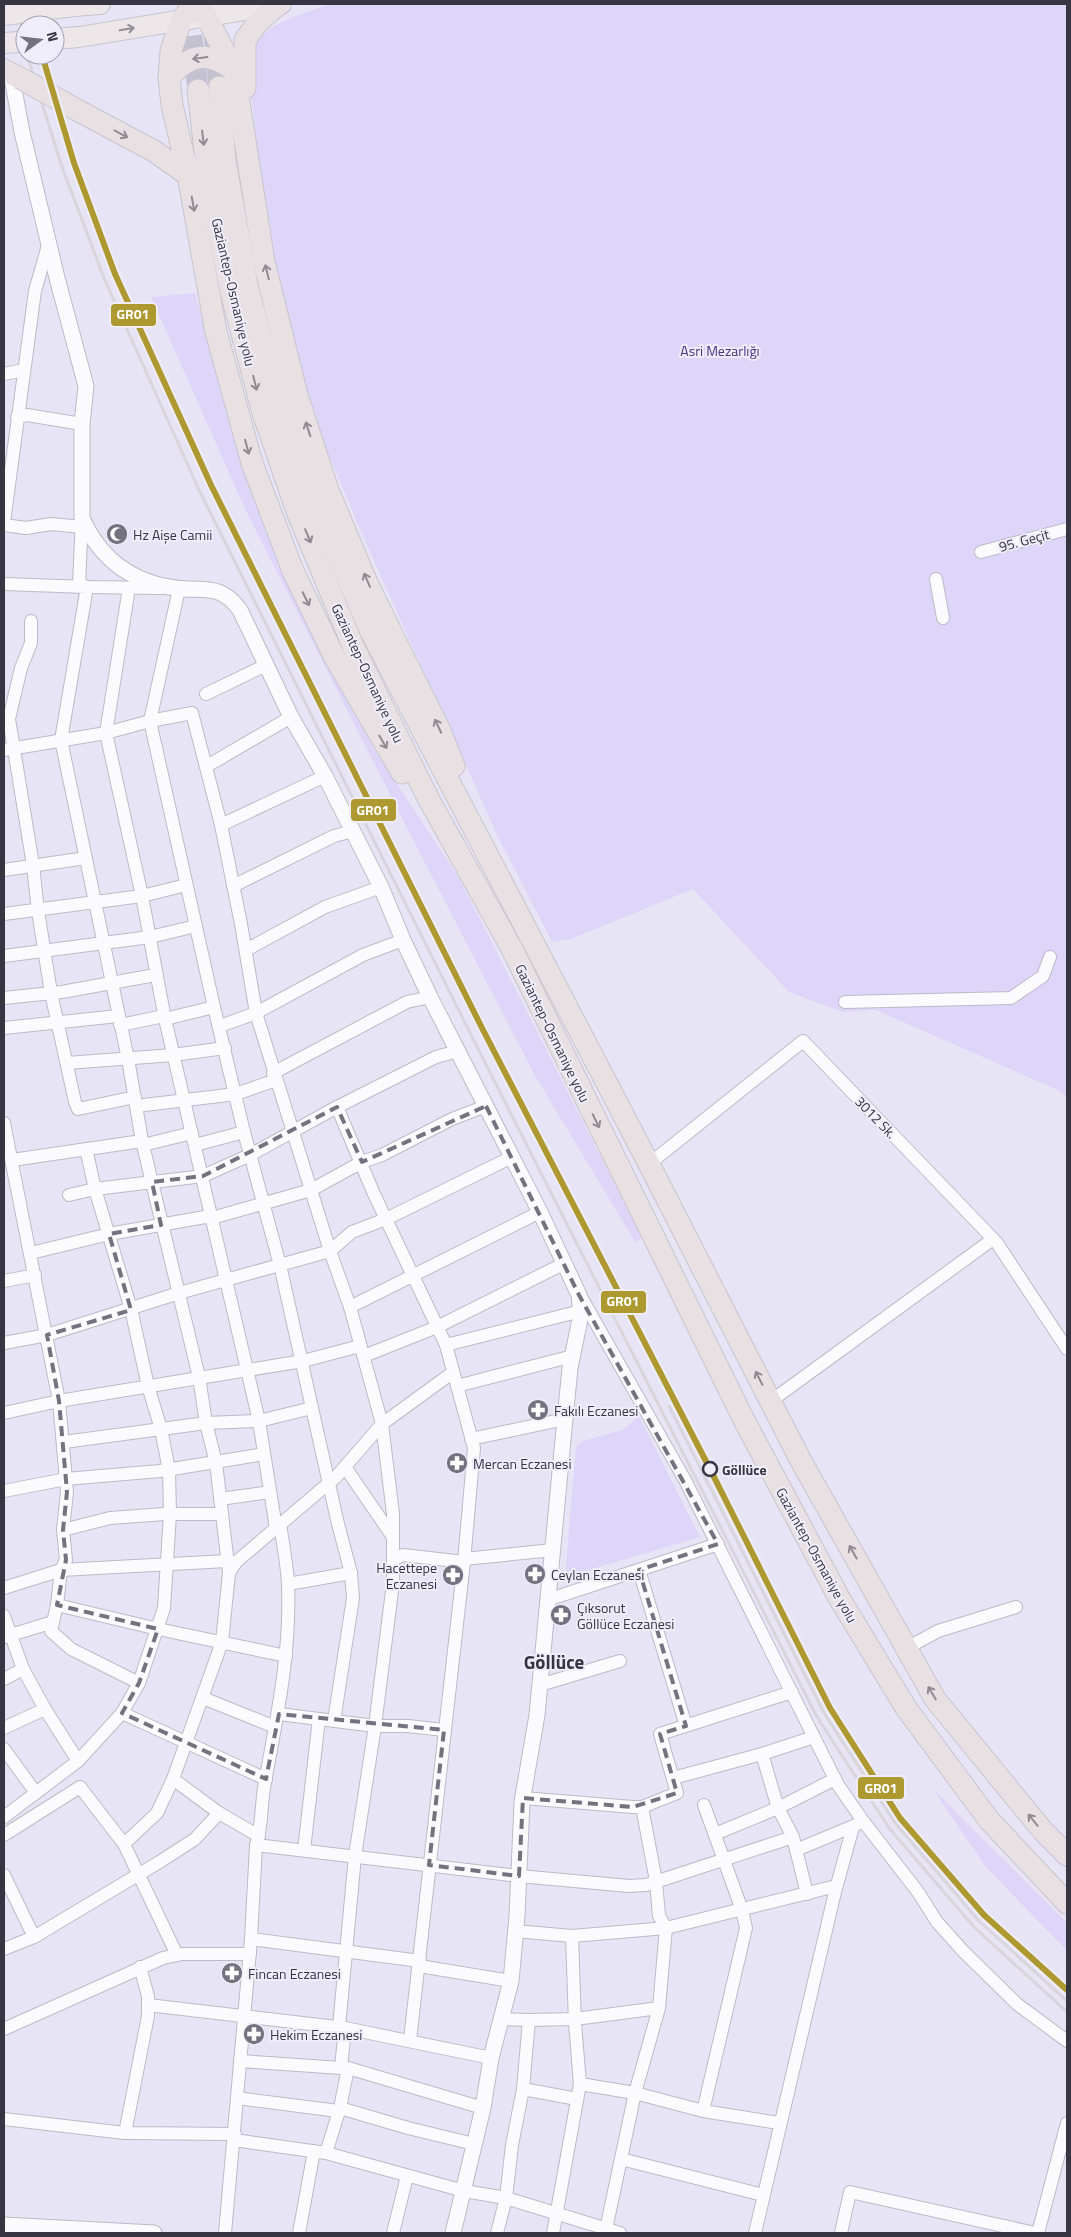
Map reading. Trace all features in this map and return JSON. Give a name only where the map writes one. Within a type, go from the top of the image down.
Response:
[{"type":"highway","points":[[243,123],[245,40],[258,22],[280,4]]},
{"type":"highway","points":[[494,869],[440,731],[368,584],[328,490],[297,395],[264,262],[234,70],[193,10],[171,52],[169,78],[172,105],[188,174],[216,332],[252,463],[293,571],[334,656],[396,764],[512,949]]},
{"type":"highway","points":[[169,78],[181,63],[202,56],[220,60],[234,70]]},
{"type":"highway","points":[[12,74],[154,151],[188,174]]},
{"type":"highway","name":"Gaziantep-Osmaniye yolu","points":[[219,87],[225,160],[247,285],[280,408],[314,500],[371,632],[802,1461],[935,1698],[1043,1832],[1067,1855]]},
{"type":"highway","name":"Gaziantep-Osmaniye yolu","points":[[198,90],[207,168],[231,292],[263,414],[298,514],[358,655],[428,798],[512,949],[744,1420],[838,1596],[906,1708],[989,1820],[1067,1903]]},
{"type":"main road","points":[[4,15],[100,4]]},
{"type":"main road","points":[[65,38],[79,37],[193,10],[280,4]]},
{"type":"street","points":[[12,74],[22,132],[86,386],[82,424],[82,522],[79,583],[87,588]]},
{"type":"street","points":[[49,242],[35,291],[4,524],[26,528],[82,522]]},
{"type":"street","points":[[4,374],[24,370]]},
{"type":"street","points":[[18,417],[27,415],[82,424]]},
{"type":"street","points":[[82,522],[96,545],[114,563],[135,578],[176,588]]},
{"type":"street","name":"95. Geçit","points":[[981,552],[1067,529]]},
{"type":"street","points":[[936,579],[943,618]]},
{"type":"street","points":[[4,584],[87,588],[176,588],[222,592],[232,599],[240,610],[291,717],[324,776],[381,887],[430,997],[540,1212],[579,1295],[635,1390],[718,1544],[858,1824],[918,1892],[937,1922],[963,1952],[1018,2004],[1067,2041]]},
{"type":"street","points":[[87,588],[61,740],[128,1059],[142,1143],[199,1377],[206,1424],[216,1463],[228,1567],[222,1642],[173,1779],[157,1813],[124,1844]]},
{"type":"street","points":[[129,588],[106,732],[142,896],[173,1055],[248,1369],[288,1584],[286,1656],[279,1714],[266,1779],[258,1840],[250,1954],[225,2233]]},
{"type":"street","points":[[176,588],[150,721],[214,1007],[244,1132],[280,1265],[351,1573],[353,1598],[334,1721]]},
{"type":"street","points":[[32,622],[31,643],[21,668],[9,719],[8,749],[33,865],[51,993],[78,1109],[135,1102],[184,1100],[236,1094],[275,1076],[407,1002],[430,997]]},
{"type":"street","points":[[206,694],[266,665]]},
{"type":"street","points":[[8,749],[106,732],[192,713],[221,826],[246,950],[256,1013],[292,1133],[350,1307],[382,1424],[393,1514],[393,1583],[356,1856],[342,2028],[345,2068],[339,2109],[320,2152],[298,2233]]},
{"type":"street","points":[[207,766],[291,717]]},
{"type":"street","points":[[221,826],[324,776]]},
{"type":"street","points":[[233,886],[334,836],[353,832]]},
{"type":"street","points":[[4,870],[86,858]]},
{"type":"street","points":[[4,914],[142,896],[186,885]]},
{"type":"street","points":[[246,950],[325,907],[381,887]]},
{"type":"street","points":[[4,956],[150,937],[196,926]]},
{"type":"street","points":[[220,1026],[256,1013],[363,955],[403,940]]},
{"type":"street","points":[[845,1002],[1011,998],[1043,976],[1050,957]]},
{"type":"street","points":[[4,998],[111,984],[156,975]]},
{"type":"street","points":[[4,1028],[57,1022],[165,1017],[214,1007]]},
{"type":"street","name":"3012 Sk.","points":[[649,1164],[803,1041],[993,1239],[1067,1349]]},
{"type":"street","points":[[66,1063],[173,1055],[224,1048]]},
{"type":"street","points":[[69,1195],[95,1189],[203,1176],[250,1155],[337,1107],[436,1057],[458,1051]]},
{"type":"street","points":[[31,1253],[109,1234],[205,1217],[212,1218],[311,1190],[362,1162],[382,1155],[452,1119],[486,1106]]},
{"type":"street","points":[[337,1107],[412,1275],[446,1345],[452,1373],[474,1448],[464,1560],[410,2040]]},
{"type":"street","points":[[4,1123],[47,1335],[59,1400],[64,1442],[67,1492],[63,1530],[66,1560],[62,1570],[51,1631],[71,1649],[139,1683]]},
{"type":"street","points":[[12,1160],[86,1149],[193,1139],[244,1132]]},
{"type":"street","points":[[4,1817],[78,1761],[122,1713],[139,1683],[147,1654],[158,1629],[164,1608],[170,1514],[169,1470],[161,1429],[148,1386],[131,1309],[95,1189],[86,1149]]},
{"type":"street","points":[[4,1343],[47,1335],[179,1293],[330,1251],[352,1232],[386,1218],[512,1157]]},
{"type":"street","points":[[350,1307],[540,1212]]},
{"type":"street","points":[[771,1401],[993,1239]]},
{"type":"street","points":[[4,1413],[59,1400],[362,1351],[437,1327],[565,1263]]},
{"type":"street","points":[[4,1281],[35,1275]]},
{"type":"street","points":[[454,2233],[510,1981],[519,1876],[523,1798],[538,1715],[565,1419],[581,1311],[579,1295]]},
{"type":"street","points":[[446,1345],[581,1311]]},
{"type":"street","points":[[457,1386],[573,1356]]},
{"type":"street","points":[[4,1588],[62,1570],[168,1565],[228,1567],[329,1483],[382,1424],[452,1373]]},
{"type":"street","points":[[64,1442],[206,1424],[259,1421],[312,1408]]},
{"type":"street","points":[[471,1439],[565,1419]]},
{"type":"street","points":[[4,1491],[66,1479],[169,1470],[264,1454]]},
{"type":"street","points":[[345,1467],[394,1538]]},
{"type":"street","points":[[220,1499],[270,1492]]},
{"type":"street","points":[[63,1530],[110,1518],[170,1514],[222,1514]]},
{"type":"street","points":[[548,1600],[718,1544]]},
{"type":"street","points":[[394,1559],[403,1555],[464,1560],[553,1550]]},
{"type":"street","points":[[639,1570],[686,1726]]},
{"type":"street","points":[[288,1584],[351,1573]]},
{"type":"street","points":[[57,1605],[286,1656]]},
{"type":"street","points":[[907,1648],[938,1631],[1016,1608]]},
{"type":"street","points":[[4,1616],[7,1636],[23,1669],[45,1709],[78,1761]]},
{"type":"street","points":[[7,1636],[53,1622]]},
{"type":"street","points":[[540,1685],[620,1661]]},
{"type":"street","points":[[4,1679],[23,1669]]},
{"type":"street","points":[[523,1798],[642,1807],[677,1793],[660,1734],[792,1692]]},
{"type":"street","points":[[203,1698],[276,1727]]},
{"type":"street","points":[[4,1728],[45,1709]]},
{"type":"street","points":[[122,1713],[266,1779]]},
{"type":"street","points":[[279,1714],[375,1726],[408,1726],[444,1730]]},
{"type":"street","points":[[304,1850],[319,1719]]},
{"type":"street","points":[[673,1778],[762,1754],[814,1737]]},
{"type":"street","points":[[4,1749],[36,1793]]},
{"type":"street","points":[[762,1754],[778,1808],[792,1837],[808,1894]]},
{"type":"street","points":[[173,1779],[258,1840],[304,1850],[519,1876],[629,1886],[646,1885],[656,1880],[792,1837]]},
{"type":"street","points":[[715,1834],[778,1808],[834,1779]]},
{"type":"street","points":[[4,1835],[80,1787],[124,1844],[177,1955]]},
{"type":"street","points":[[703,2111],[745,1940],[746,1928],[742,1910],[704,1804]]},
{"type":"street","points":[[606,2229],[635,2093],[658,2008],[666,1928],[659,1916],[656,1880],[642,1807]]},
{"type":"street","points":[[4,1949],[34,1937],[138,1876],[195,1839],[219,1813]]},
{"type":"street","points":[[796,1850],[858,1824]]},
{"type":"street","points":[[755,2233],[779,2123],[836,1886],[858,1824]]},
{"type":"street","points":[[4,1879],[34,1937]]},
{"type":"street","points":[[515,1931],[572,1936],[666,1928],[836,1886]]},
{"type":"street","points":[[553,2233],[580,2084],[572,1936]]},
{"type":"street","points":[[251,1939],[348,1951],[510,1981]]},
{"type":"street","points":[[4,2029],[162,1958],[177,1955],[250,1954]]},
{"type":"street","points":[[125,2134],[148,2016],[148,1996],[140,1967]]},
{"type":"street","points":[[148,2005],[342,2028],[410,2040],[492,2058]]},
{"type":"street","points":[[501,2019],[575,2019],[658,2008]]},
{"type":"street","points":[[497,2233],[506,2198],[512,2145],[523,2089],[528,2020]]},
{"type":"street","points":[[240,2061],[345,2068],[483,2108]]},
{"type":"street","points":[[580,2084],[635,2093],[703,2111],[779,2123]]},
{"type":"street","points":[[523,2089],[577,2099]]},
{"type":"street","points":[[237,2098],[339,2109],[474,2144]]},
{"type":"street","points":[[4,2119],[125,2134],[234,2137],[320,2152],[464,2191],[506,2198],[620,2233]]},
{"type":"street","points":[[841,2233],[850,2192],[1036,2233],[1067,2123]]},
{"type":"street","points":[[621,2158],[763,2195]]},
{"type":"street","points":[[393,2233],[407,2176]]},
{"type":"street","points":[[4,2225],[154,2233]]},
{"type":"highlighted area","points":[[486,1106],[579,1295],[718,1544],[639,1570],[686,1726],[660,1734],[677,1793],[633,1807],[523,1798],[519,1876],[429,1865],[444,1730],[279,1714],[266,1779],[122,1713],[139,1683],[158,1629],[57,1605],[66,1560],[63,1530],[67,1492],[59,1401],[47,1335],[131,1310],[109,1234],[161,1225],[152,1182],[203,1176],[337,1107],[362,1162]]},
{"type":"green space","name":"Asri Mezarlığı","points":[[331,4],[1067,4],[1067,1097],[1060,1091],[876,1010],[842,1012],[789,992],[693,889],[571,939],[552,942],[498,837],[366,543],[320,435],[271,261],[248,70],[255,43],[269,29],[301,14]]},
{"type":"green space","points":[[195,293],[224,399],[318,642],[374,749],[459,878],[642,1238],[635,1242],[534,1074],[245,509],[151,297]]},
{"type":"green space","points":[[639,1416],[700,1537],[565,1577],[576,1447],[583,1441],[622,1430]]},
{"type":"green space","points":[[933,1789],[1067,1923],[1067,1951],[985,1866]]},
{"type":"tunnel","points":[[188,4],[198,90]]},
{"type":"tunnel","points":[[211,4],[219,87]]},
{"type":"railway","points":[[18,4],[20,15]]},
{"type":"railway","points":[[30,65],[62,167],[104,278],[199,490],[471,1035],[817,1717],[889,1828],[974,1927],[1067,2012]]},
{"type":"railway","points":[[669,1406],[824,1713],[895,1823],[979,1921],[1067,2001]]},
{"type":"transit line","name":"GR01","points":[[45,65],[74,163],[115,274],[211,485],[482,1028],[710,1469],[830,1708],[900,1818],[984,1915],[1067,1990]]},
{"type":"place","name":"Hz Aişe Camii","points":[[117,534]]},
{"type":"place","name":"Fakılı Eczanesi","points":[[538,1410]]},
{"type":"place","name":"Mercan Eczanesi","points":[[457,1463]]},
{"type":"place","name":"Göllüce","points":[[710,1469]]},
{"type":"place","name":"Ceylan Eczanesi","points":[[535,1574]]},
{"type":"place","name":"Hacettepe Eczanesi","points":[[453,1575]]},
{"type":"place","name":"Çıksorut Göllüce Eczanesi","points":[[561,1615]]},
{"type":"place","name":"Fincan Eczanesi","points":[[232,1973]]},
{"type":"place","name":"Hekim Eczanesi","points":[[254,2034]]},
{"type":"district","name":"Göllüce","points":[[554,1661]]}]
